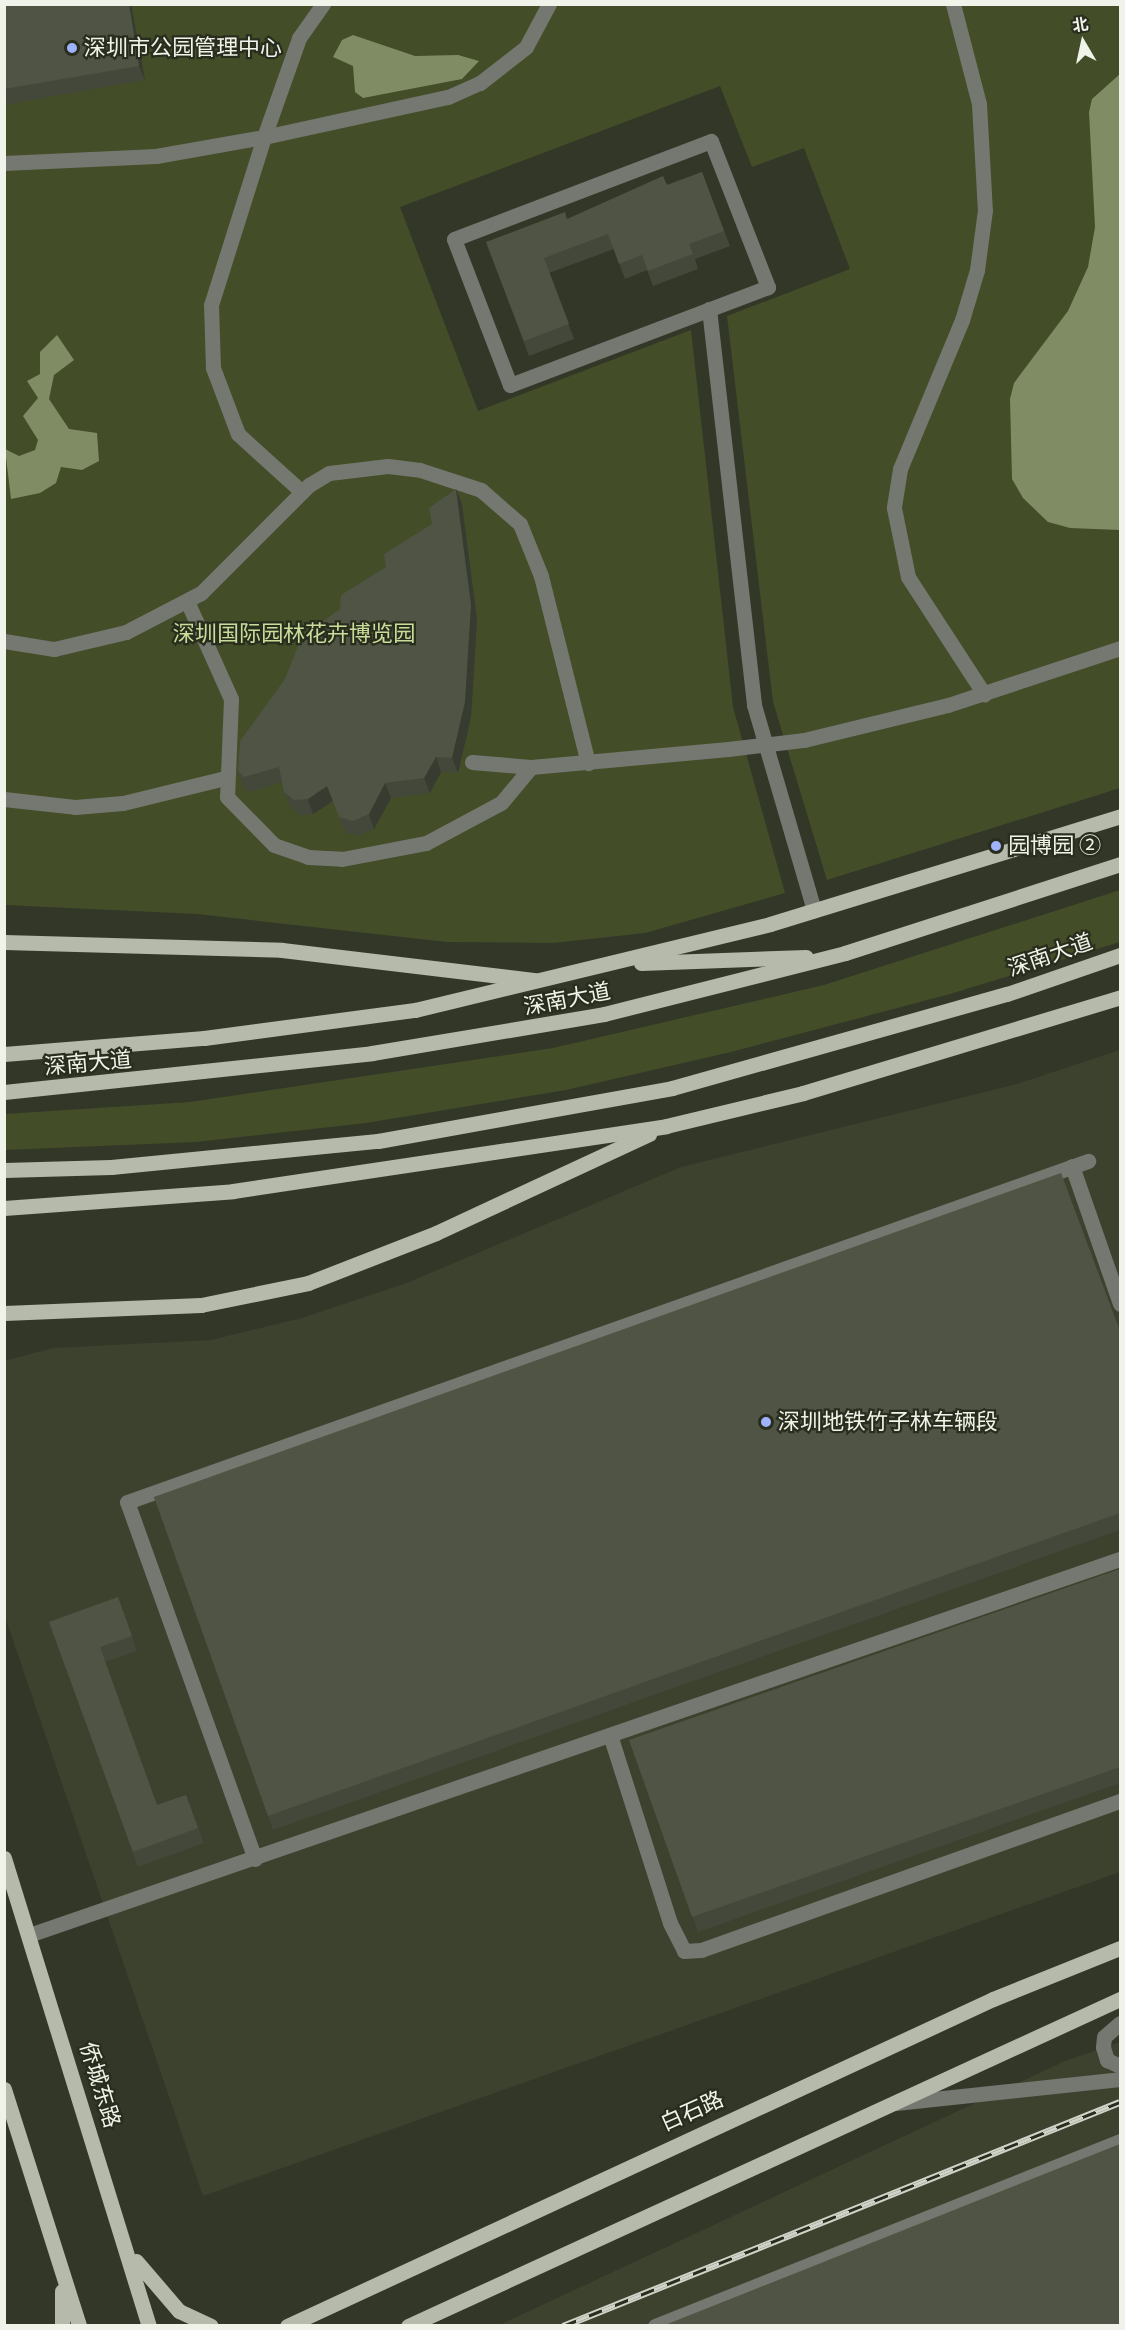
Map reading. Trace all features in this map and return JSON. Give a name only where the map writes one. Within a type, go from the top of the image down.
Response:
[{"type":"main road","points":[[4,1054],[326,1022],[546,981],[814,910],[1120,816]]},
{"type":"main road","points":[[1070,882],[1120,854]]},
{"type":"main road","name":"深南大道","points":[[4,1092],[212,1074],[514,1032],[697,993],[845,953],[1120,864]]},
{"type":"main road","points":[[4,942],[282,950],[546,981]]},
{"type":"main road","points":[[612,964],[845,953]]},
{"type":"main road","name":"深南大道","points":[[4,1170],[111,1167],[378,1141],[672,1088],[1007,994],[1120,955]]},
{"type":"main road","points":[[4,1208],[233,1191],[666,1126],[803,1093],[1120,997]]},
{"type":"main road","points":[[4,1313],[201,1305],[308,1283],[436,1233],[666,1126]]},
{"type":"main road","points":[[4,1322],[52,1312]]},
{"type":"main road","name":"侨城东路","points":[[4,1858],[125,2241],[149,2325]]},
{"type":"main road","name":"白石路","points":[[285,2325],[982,2004],[1120,1948]]},
{"type":"main road","points":[[413,2324],[1120,1999]]},
{"type":"main road","points":[[4,2089],[79,2325]]},
{"type":"main road","points":[[125,2241],[162,2296],[211,2325]]},
{"type":"main road","points":[[60,2264],[62,2325]]},
{"type":"street","points":[[302,492],[238,434],[213,368],[211,305],[264,137],[299,38],[323,4]]},
{"type":"street","points":[[5,162],[145,158],[264,137],[448,97],[480,83],[526,47],[549,4]]},
{"type":"street","points":[[953,4],[979,104],[985,210],[977,270],[962,320],[900,469],[894,508],[908,577],[984,694]]},
{"type":"street","points":[[711,141],[768,287],[709,309],[510,385],[454,239],[711,141]]},
{"type":"street","points":[[709,309],[754,705],[814,910]]},
{"type":"street","points":[[4,641],[54,649],[91,643],[187,602],[235,564],[302,492],[329,473],[388,466],[449,477],[504,505],[520,524],[542,576],[588,763]]},
{"type":"street","points":[[187,602],[231,699],[225,778],[227,797],[238,814],[274,845],[308,857],[342,859],[383,855],[457,827],[501,803],[531,767]]},
{"type":"street","points":[[472,762],[531,767],[804,740],[948,705],[1120,648]]},
{"type":"street","points":[[4,798],[75,807],[123,802],[225,778]]},
{"type":"street","points":[[255,1859],[127,1502],[1088,1161]]},
{"type":"street","points":[[1072,1166],[1120,1304]]},
{"type":"street","points":[[29,1935],[610,1738],[1120,1559]]},
{"type":"street","points":[[610,1738],[670,1923],[684,1951],[701,1950],[1120,1801]]},
{"type":"street","points":[[1120,2023],[1104,2037],[1103,2047],[1107,2060],[1120,2066]]},
{"type":"street","points":[[890,2103],[1120,2079]]},
{"type":"street","points":[[655,2325],[1120,2141]]},
{"type":"shaded area","points":[[353,35],[415,56],[458,55],[479,61],[462,79],[363,98],[355,92],[353,66],[333,57],[342,40]]},
{"type":"shaded area","points":[[1120,74],[1120,530],[1070,528],[1048,522],[1023,498],[1012,479],[1010,399],[1014,383],[1068,311],[1088,267],[1095,227],[1089,112],[1092,99]]},
{"type":"shaded area","points":[[57,335],[74,360],[54,375],[49,399],[69,429],[97,433],[99,461],[82,470],[61,467],[56,483],[40,493],[11,499],[5,449],[19,456],[35,450],[38,440],[23,416],[38,398],[27,381],[40,374],[40,352]]},
{"type":"shaded area","points":[[1120,1050],[1120,1872],[203,2196],[5,1617],[4,1361],[53,1348],[211,1340],[302,1318],[409,1282],[681,1167],[1017,1084]]},
{"type":"shaded area","points":[[1120,2042],[1120,2325],[497,2326],[1065,2061]]},
{"type":"green space","name":"深圳国际园林花卉博览园","points":[[5,5],[1120,5],[1120,788],[827,880],[773,702],[727,316],[850,269],[804,148],[752,167],[720,86],[400,207],[478,411],[691,330],[733,707],[785,893],[645,933],[553,943],[447,942],[197,914],[5,905]]},
{"type":"green space","points":[[1120,890],[1120,942],[950,994],[731,1052],[566,1090],[366,1123],[196,1142],[5,1150],[5,1114],[190,1102],[553,1048],[824,985]]},
{"type":"building","name":"深圳市公园管理中心","points":[[4,4],[129,4],[139,66],[4,89]]},
{"type":"building","points":[[702,172],[724,231],[689,244],[693,254],[648,271],[642,255],[619,264],[608,234],[544,258],[569,324],[524,341],[486,242],[565,212],[567,219],[663,176],[667,185]]},
{"type":"building","points":[[456,489],[471,605],[465,702],[452,758],[436,757],[424,778],[385,783],[369,814],[353,821],[339,817],[327,786],[308,799],[294,800],[284,792],[279,767],[244,777],[238,771],[240,741],[285,679],[302,636],[340,609],[341,595],[386,567],[384,554],[432,524],[429,508]]},
{"type":"building","name":"深圳地铁竹子林车辆段","points":[[1061,1173],[1120,1331],[1120,1513],[268,1816],[154,1497]]},
{"type":"building","points":[[1120,1569],[1120,1767],[692,1917],[629,1740]]},
{"type":"building","points":[[118,1597],[132,1636],[100,1647],[157,1805],[186,1795],[198,1828],[133,1852],[49,1622]]},
{"type":"building","points":[[1120,2144],[1120,2325],[665,2325]]},
{"type":"railway","points":[[563,2326],[1120,2102]]},
{"type":"place","name":"深圳市公园管理中心","points":[[72,48]]},
{"type":"place","name":"园博园 ②","points":[[996,846]]},
{"type":"place","name":"深圳地铁竹子林车辆段","points":[[766,1422]]}]
